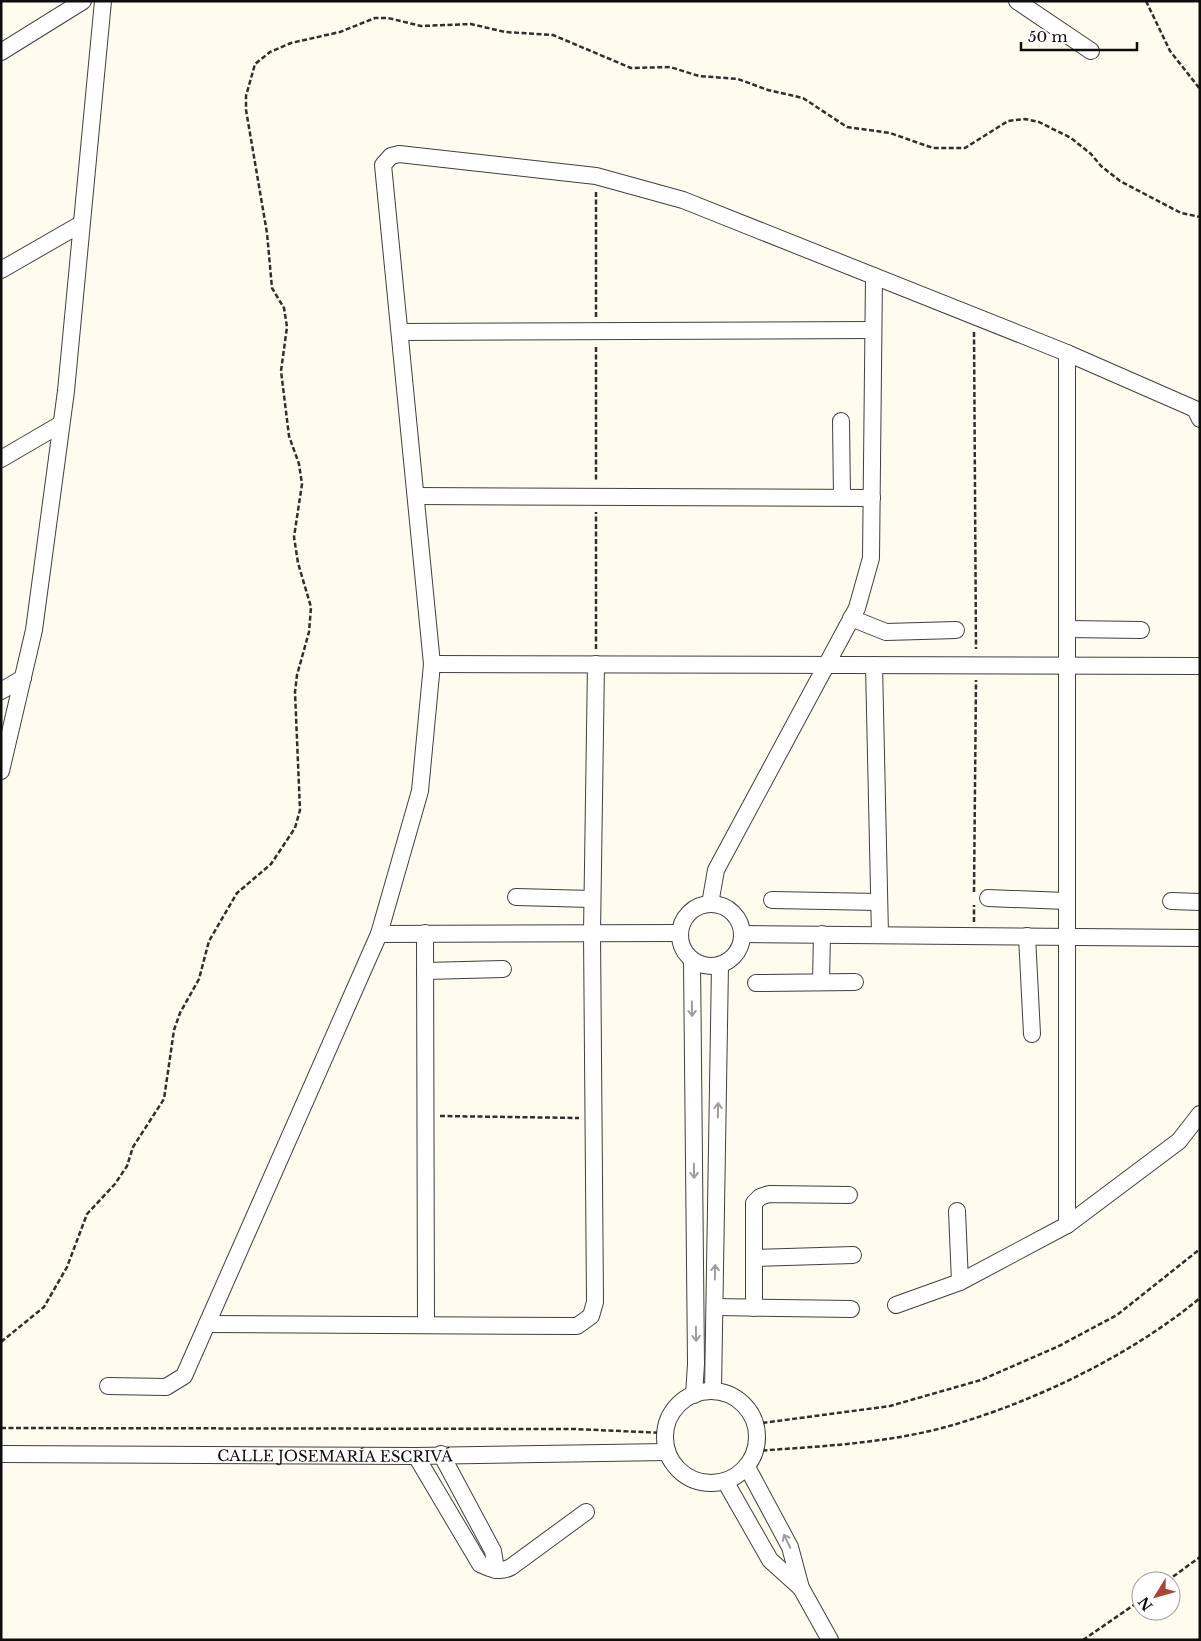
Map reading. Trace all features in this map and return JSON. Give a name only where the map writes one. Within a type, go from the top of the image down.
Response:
[{"type":"street","points":[[1,52],[83,1]]},
{"type":"street","points":[[1,771],[34,630],[61,424],[103,1]]},
{"type":"street","points":[[1017,1],[1091,51]]},
{"type":"street","points":[[108,1386],[166,1387],[184,1376],[378,934],[420,791],[432,664],[384,165],[391,156],[399,154],[596,176],[683,200],[1067,353],[1195,410],[1200,419]]},
{"type":"street","points":[[1,270],[81,224]]},
{"type":"street","points":[[710,904],[716,870],[857,608],[871,558],[874,276]]},
{"type":"street","points":[[400,332],[873,330]]},
{"type":"street","points":[[1067,353],[1069,666],[1066,901],[1067,1225]]},
{"type":"street","points":[[841,421],[842,497]]},
{"type":"street","points":[[1,459],[61,424]]},
{"type":"street","points":[[416,496],[872,498]]},
{"type":"street","points":[[852,618],[886,632],[956,630]]},
{"type":"street","points":[[1068,629],[1141,630]]},
{"type":"street","points":[[432,664],[1200,666]]},
{"type":"street","points":[[207,1324],[577,1326],[591,1316],[595,1302],[592,899],[596,664]]},
{"type":"street","points":[[874,665],[880,935]]},
{"type":"street","points":[[1,691],[23,678]]},
{"type":"street","points":[[516,897],[592,899]]},
{"type":"street","points":[[988,898],[1066,901]]},
{"type":"street","points":[[772,900],[879,902]]},
{"type":"street","points":[[1171,901],[1200,902]]},
{"type":"street","points":[[710,904],[725,906],[736,916],[742,934],[741,945],[734,958],[720,965],[705,966],[692,960],[683,948],[680,933],[684,918],[695,908],[710,904]]},
{"type":"street","points":[[425,933],[426,1325]]},
{"type":"street","points":[[378,934],[680,933]]},
{"type":"street","points":[[742,934],[1200,938]]},
{"type":"street","points":[[821,982],[822,934]]},
{"type":"street","points":[[1027,936],[1032,1034]]},
{"type":"street","points":[[692,960],[696,1364],[694,1395]]},
{"type":"street","points":[[713,1391],[720,965]]},
{"type":"street","points":[[425,971],[502,969]]},
{"type":"street","points":[[756,983],[855,982]]},
{"type":"street","points":[[896,1304],[960,1282],[1067,1225],[1179,1142],[1200,1114]]},
{"type":"street","points":[[754,1308],[754,1204],[760,1197],[770,1194],[849,1195]]},
{"type":"street","points":[[956,1211],[960,1282]]},
{"type":"street","points":[[694,1239],[716,1240]]},
{"type":"street","points":[[754,1258],[853,1256]]},
{"type":"street","points":[[714,1307],[851,1309]]},
{"type":"street","points":[[713,1391],[727,1394],[740,1401],[749,1411],[755,1424],[757,1442],[755,1451],[747,1466],[725,1482],[701,1482],[680,1472],[667,1452],[665,1433],[668,1419],[675,1407],[694,1395],[713,1391]]},
{"type":"street","name":"CALLE JOSEMARÍA ESCRIVÁ","points":[[1,1454],[416,1456],[441,1454],[667,1452]]},
{"type":"street","points":[[441,1454],[493,1551],[496,1570]]},
{"type":"street","points":[[416,1456],[480,1564],[496,1570],[505,1570],[511,1567],[586,1512]]},
{"type":"street","points":[[747,1466],[790,1547],[801,1588],[830,1640]]},
{"type":"street","points":[[725,1482],[770,1560],[801,1588]]},
{"type":"path","points":[[1146,1],[1170,51],[1200,89]]},
{"type":"path","points":[[1,1342],[44,1307],[67,1267],[87,1214],[115,1184],[127,1166],[133,1147],[164,1099],[174,1030],[180,1013],[199,979],[209,941],[237,893],[271,864],[295,828],[300,810],[295,692],[297,675],[309,632],[311,607],[298,563],[294,537],[302,484],[299,464],[289,436],[282,371],[287,327],[284,308],[272,288],[267,233],[246,110],[246,96],[255,64],[270,52],[291,43],[340,32],[375,18],[388,18],[421,26],[471,24],[505,32],[553,35],[630,68],[670,67],[699,76],[738,79],[768,90],[795,96],[811,103],[847,127],[890,133],[933,148],[965,148],[1008,121],[1025,119],[1039,122],[1071,138],[1091,154],[1100,166],[1120,181],[1181,214],[1200,217]]},
{"type":"path","points":[[596,176],[596,664]]},
{"type":"path","points":[[973,936],[976,666],[974,316]]},
{"type":"path","points":[[425,1116],[593,1118]]},
{"type":"path","points":[[755,1424],[890,1406],[981,1380],[1057,1347],[1116,1315],[1200,1249]]},
{"type":"path","points":[[755,1451],[873,1440],[965,1422],[1081,1374],[1130,1347],[1200,1298]]},
{"type":"path","points":[[1,1428],[575,1429],[665,1433]]},
{"type":"path","points":[[1181,1571],[1200,1557]]},
{"type":"path","points":[[1083,1640],[1131,1607]]}]
